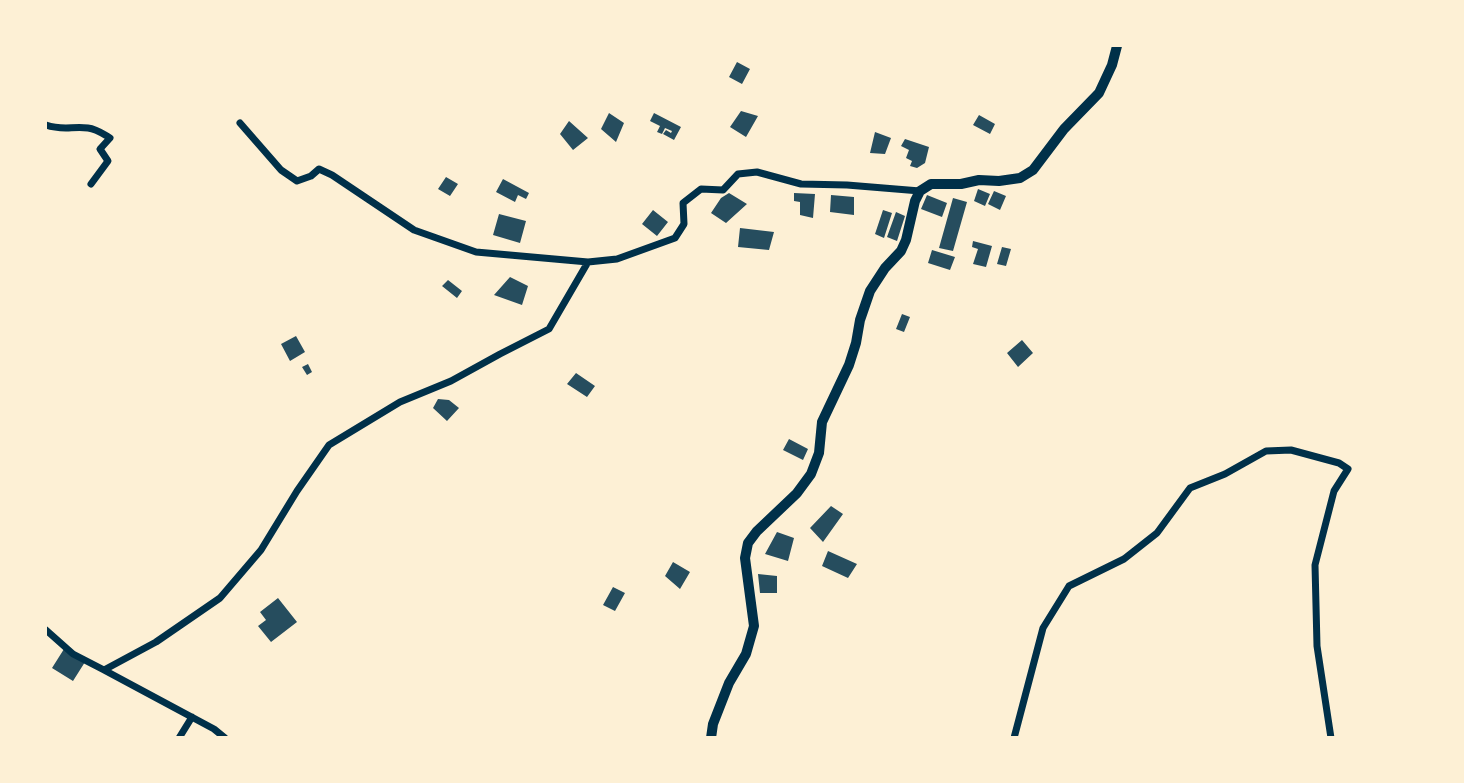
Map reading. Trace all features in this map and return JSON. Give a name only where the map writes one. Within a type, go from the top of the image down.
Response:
[{"type":"main road","points":[[711,737],[721,703],[746,654],[754,626],[745,558],[748,543],[797,493],[811,474],[820,453],[822,422],[849,365],[870,291],[885,268],[901,251],[920,191],[932,184],[1020,178],[1033,170],[1064,129],[1099,93],[1112,65],[1117,46]]},
{"type":"street","points":[[240,123],[281,170],[297,181],[311,176],[319,169],[332,174],[414,230],[476,252],[588,262],[617,258],[675,238],[684,224],[683,203],[701,190],[723,190],[738,174],[757,172],[801,184],[920,191]]},
{"type":"street","points":[[46,125],[56,129],[98,130],[110,138],[100,149],[108,161],[91,184]]},
{"type":"street","points":[[104,670],[156,642],[220,598],[261,551],[329,445],[400,402],[451,381],[549,330],[588,262]]},
{"type":"street","points":[[1014,737],[1042,628],[1069,586],[1124,559],[1157,533],[1190,488],[1225,474],[1266,451],[1291,450],[1339,463],[1348,469],[1334,491],[1315,565],[1317,646],[1331,737]]},
{"type":"street","points":[[46,631],[73,654],[225,737]]},
{"type":"street","points":[[179,737],[192,717]]},
{"type":"building","points":[[737,62],[750,69],[742,84],[729,77]]},
{"type":"building","points":[[741,111],[758,116],[746,137],[730,127]]},
{"type":"building","points":[[609,113],[624,123],[616,142],[601,129]]},
{"type":"building","points":[[654,113],[681,127],[674,140],[663,134],[666,130],[671,133],[672,131],[665,128],[662,134],[657,132],[660,126],[650,121]]},
{"type":"building","points":[[979,115],[995,124],[990,134],[973,125]]},
{"type":"building","points":[[569,121],[588,138],[573,150],[560,134]]},
{"type":"building","points":[[875,132],[891,138],[885,154],[870,153]]},
{"type":"building","points":[[905,139],[929,147],[925,163],[917,168],[910,166],[912,161],[906,158],[909,150],[901,146]]},
{"type":"building","points":[[446,177],[458,184],[450,196],[438,189]]},
{"type":"building","points":[[503,179],[529,193],[526,199],[518,195],[515,202],[496,192]]},
{"type":"building","points":[[978,189],[990,194],[985,206],[974,201]]},
{"type":"building","points":[[994,191],[1006,196],[1000,210],[988,204]]},
{"type":"building","points":[[729,193],[747,204],[726,223],[711,213],[721,198]]},
{"type":"building","points":[[794,193],[815,194],[813,218],[800,215],[800,202],[794,201]]},
{"type":"building","points":[[831,195],[854,197],[854,215],[830,212]]},
{"type":"building","points":[[927,195],[947,203],[942,217],[921,209]]},
{"type":"building","points":[[953,198],[967,202],[953,251],[939,248]]},
{"type":"building","points":[[653,210],[668,222],[657,236],[642,224]]},
{"type":"building","points":[[883,210],[892,213],[884,238],[875,234]]},
{"type":"building","points":[[896,212],[905,216],[897,241],[887,237]]},
{"type":"building","points":[[499,214],[526,221],[520,243],[493,235]]},
{"type":"building","points":[[740,228],[774,232],[769,250],[738,247]]},
{"type":"building","points":[[973,241],[992,246],[986,267],[973,264],[978,249],[972,247]]},
{"type":"building","points":[[1002,247],[1011,249],[1006,266],[997,264]]},
{"type":"building","points":[[932,250],[955,257],[950,270],[928,263]]},
{"type":"building","points":[[510,277],[528,286],[522,305],[494,295]]},
{"type":"building","points":[[448,280],[462,291],[457,298],[442,286]]},
{"type":"building","points":[[902,314],[910,317],[904,332],[896,329]]},
{"type":"building","points":[[296,336],[305,352],[290,361],[281,344]]},
{"type":"building","points":[[1022,340],[1033,353],[1018,367],[1007,353]]},
{"type":"building","points":[[308,364],[312,372],[307,375],[302,367]]},
{"type":"building","points":[[576,373],[595,386],[587,397],[567,384]]},
{"type":"building","points":[[438,399],[449,400],[459,408],[447,421],[433,408]]},
{"type":"building","points":[[789,439],[808,449],[803,460],[783,450]]},
{"type":"building","points":[[831,506],[843,514],[823,542],[810,528]]},
{"type":"building","points":[[777,532],[794,538],[788,561],[765,554]]},
{"type":"building","points":[[828,551],[857,564],[848,578],[822,566]]},
{"type":"building","points":[[673,562],[690,572],[680,589],[665,576]]},
{"type":"building","points":[[758,574],[777,576],[777,593],[760,593]]},
{"type":"building","points":[[613,587],[625,593],[615,611],[603,605]]},
{"type":"building","points":[[278,598],[297,622],[271,642],[258,626],[266,620],[260,612]]},
{"type":"building","points":[[64,649],[85,662],[73,681],[52,668]]}]
